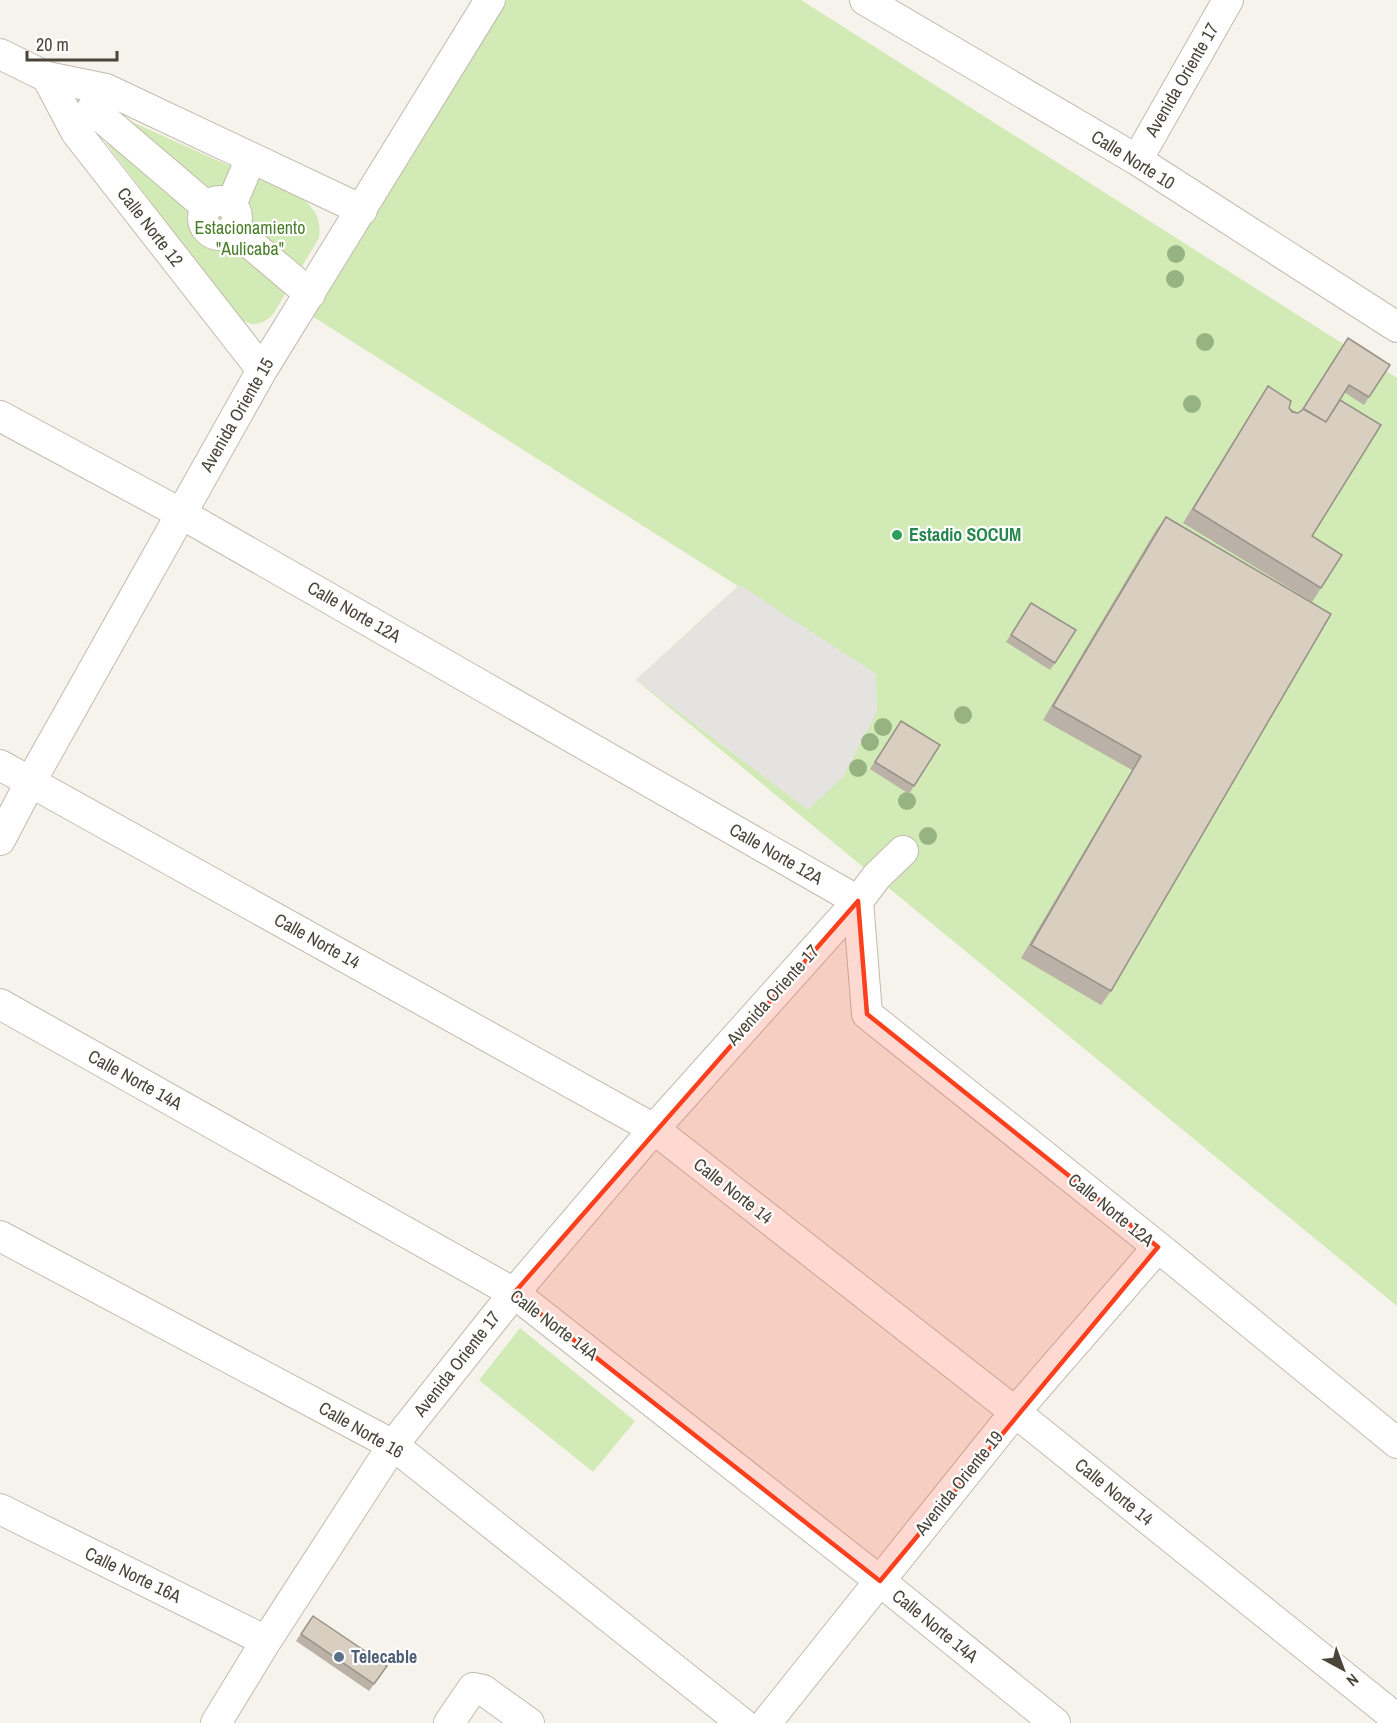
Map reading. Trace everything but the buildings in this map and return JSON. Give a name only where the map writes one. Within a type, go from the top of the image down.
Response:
[{"type":"street","name":"Avenida Oriente 15","points":[[0,840],[180,513],[262,370],[490,0]]},
{"type":"street","name":"Calle Norte 10","points":[[865,0],[1137,160],[1397,327]]},
{"type":"street","name":"Avenida Oriente 17","points":[[1137,160],[1228,0]]},
{"type":"street","points":[[0,54],[47,77],[91,110],[310,294]]},
{"type":"street","name":"Calle Norte 12","points":[[47,77],[91,110],[174,258],[262,370]]},
{"type":"street","points":[[91,110],[251,158],[362,210]]},
{"type":"street","points":[[174,258],[220,218],[251,158]]},
{"type":"street","name":"Calle Norte 12A","points":[[0,416],[180,513],[858,901],[867,1014],[1158,1247],[1397,1443]]},
{"type":"street","name":"Calle Norte 14","points":[[0,765],[654,1129],[1015,1412],[1397,1719]]},
{"type":"street","name":"Avenida Oriente 17","points":[[216,1723],[266,1641],[393,1445],[514,1293],[654,1129],[858,901],[877,876],[903,851]]},
{"type":"street","name":"Calle Norte 14A","points":[[0,1004],[514,1293],[880,1581],[1056,1723]]},
{"type":"street","name":"Calle Norte 16","points":[[0,1236],[393,1445],[742,1723]]},
{"type":"street","name":"Avenida Oriente 19","points":[[766,1723],[1015,1412],[1158,1247]]},
{"type":"street","name":"Calle Norte 16A","points":[[0,1509],[266,1641]]},
{"type":"street","points":[[449,1723],[473,1688],[483,1690],[529,1723]]},
{"type":"highlighted area","points":[[858,901],[867,1014],[1158,1247],[880,1581],[514,1293]]},
{"type":"green space","points":[[507,0],[801,0],[1397,378],[1397,1306],[636,680],[738,586],[312,316]]},
{"type":"green space","name":"Estacionamiento \"Aulicaba\"","points":[[128,120],[302,199],[314,211],[319,226],[319,238],[272,316],[257,324],[240,319],[107,144],[105,136]]},
{"type":"green space","points":[[520,1328],[635,1421],[593,1472],[479,1380]]},
{"type":"shaded area","points":[[740,585],[876,674],[877,712],[843,777],[808,810],[636,680]]},
{"type":"place","name":"Estadio SOCUM","points":[[897,535]]},
{"type":"place","name":"Telecable","points":[[339,1657]]}]
